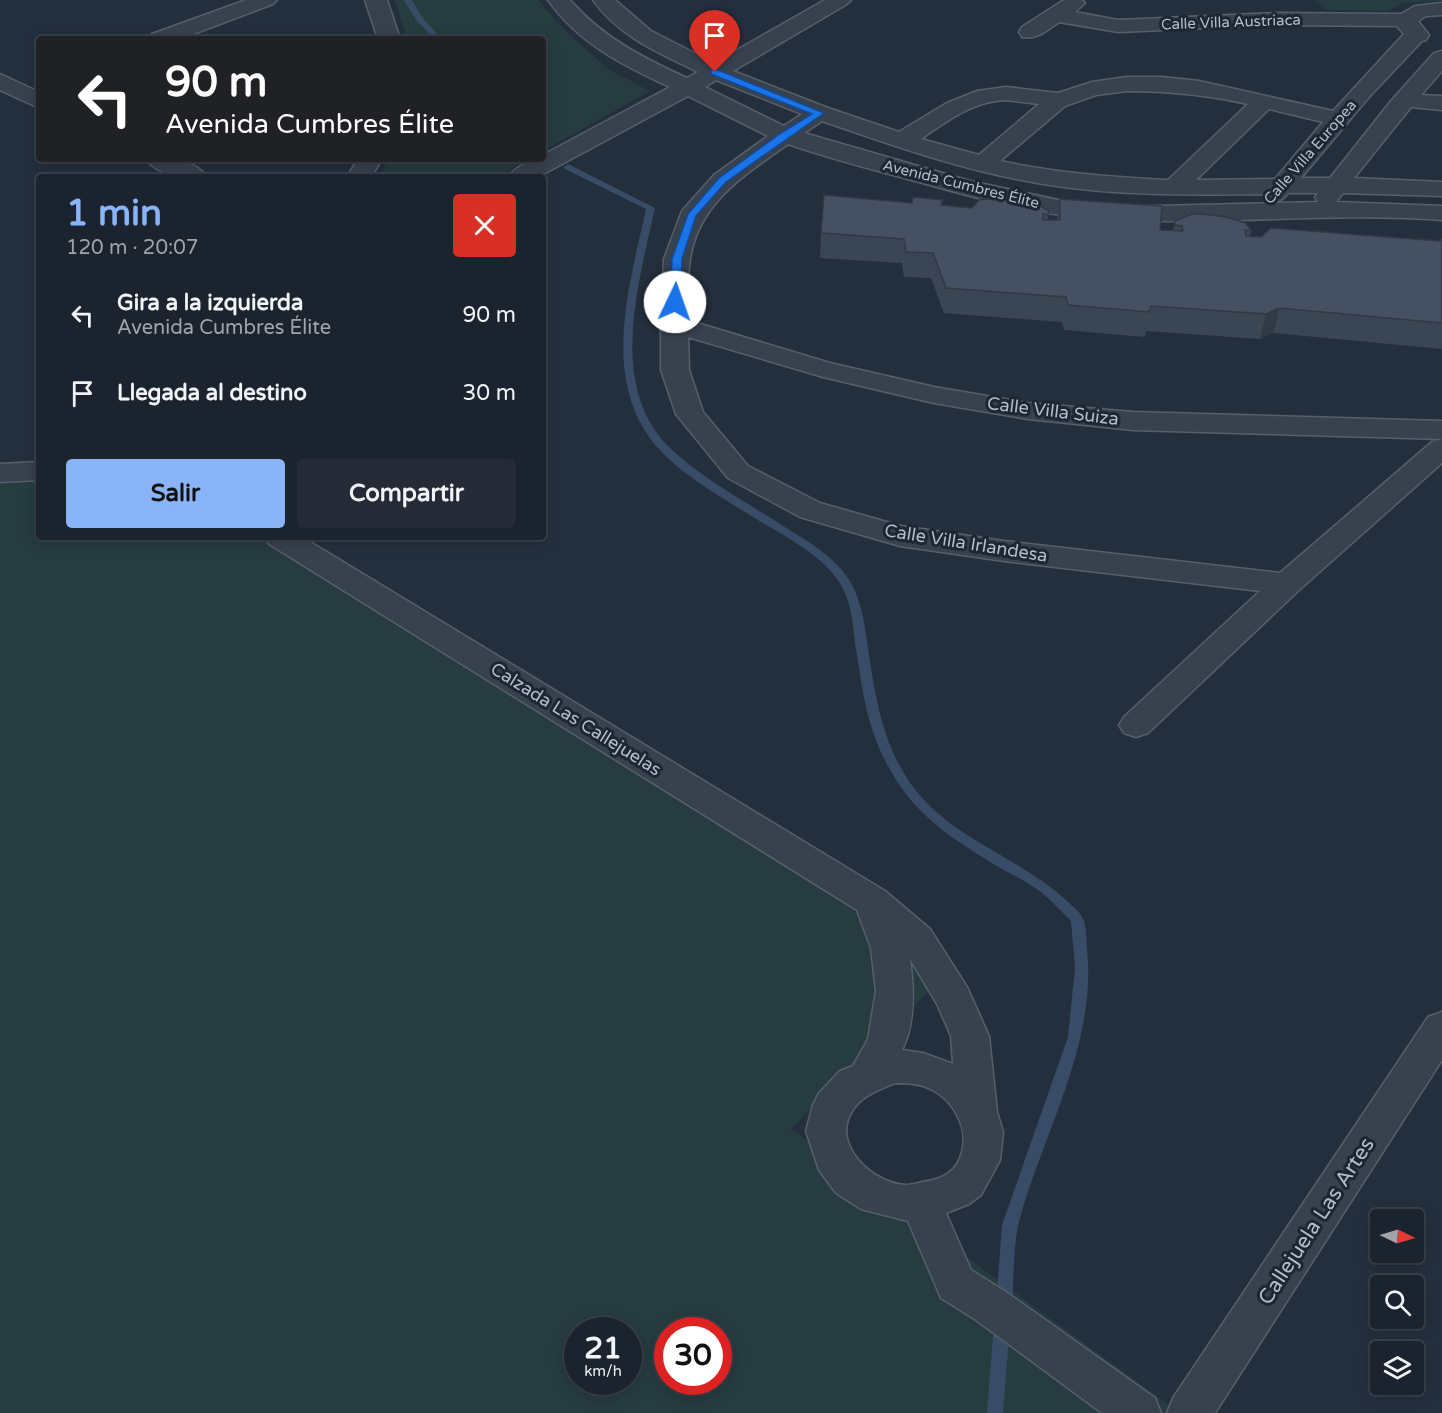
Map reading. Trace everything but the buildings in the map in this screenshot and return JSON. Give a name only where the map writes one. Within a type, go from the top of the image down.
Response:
[{"type":"street","points":[[174,36],[266,0]]},
{"type":"street","points":[[376,0],[388,36]]},
{"type":"street","name":"Avenida Cumbres Élite","points":[[559,0],[572,18],[602,42],[640,64],[785,135],[974,190],[1040,204],[1112,213],[1319,208],[1442,213]]},
{"type":"street","name":"Avenida Cumbres Élite","points":[[604,0],[612,11],[642,36],[715,72],[820,113],[902,141],[983,164],[1042,177],[1102,184],[1174,188],[1335,185],[1442,189]]},
{"type":"street","points":[[525,174],[715,72],[840,0]]},
{"type":"street","points":[[1030,32],[1078,0]]},
{"type":"street","points":[[1280,18],[1305,0]]},
{"type":"street","points":[[1442,9],[1419,11],[1411,27],[1442,44]]},
{"type":"street","name":"Calle Villa Austriaca","points":[[1055,15],[1118,26],[1280,18],[1411,27]]},
{"type":"street","name":"Calle Villa Europea","points":[[1259,211],[1284,185],[1361,92],[1411,27]]},
{"type":"street","points":[[1319,208],[1402,102],[1442,58]]},
{"type":"street","points":[[0,81],[35,95]]},
{"type":"street","points":[[983,164],[1058,100],[1103,86],[1131,83],[1167,85],[1264,101],[1338,119]]},
{"type":"street","name":"Calle Villa Europea","points":[[1361,92],[1402,102],[1442,103]]},
{"type":"street","points":[[902,141],[971,100],[988,95],[1009,94],[1058,100]]},
{"type":"street","points":[[1174,188],[1264,101]]},
{"type":"street","name":"Calle Villa Irlandesa","points":[[820,113],[723,180],[691,216],[677,259],[674,324],[675,370],[690,414],[738,472],[810,510],[900,536],[1025,554],[1287,584]]},
{"type":"street","points":[[164,162],[189,174]]},
{"type":"street","name":"Calle Villa Suiza","points":[[674,324],[823,369],[934,395],[1028,411],[1134,421],[1442,430]]},
{"type":"street","points":[[1137,725],[1287,584],[1442,448]]},
{"type":"street","points":[[0,473],[36,471]]},
{"type":"street","name":"Calzada Las Callejuelas","points":[[285,540],[872,901],[917,939],[954,998],[970,1036],[978,1110]]},
{"type":"street","points":[[869,1072],[887,1042],[895,991],[890,948],[872,901]]},
{"type":"street","name":"Callejuela Las Artes","points":[[1189,1413],[1442,1028]]},
{"type":"street","points":[[892,1066],[918,1068],[934,1073],[963,1091],[978,1110],[984,1132],[983,1155],[972,1176],[954,1192],[930,1201],[903,1203],[877,1197],[854,1184],[837,1166],[827,1145],[826,1122],[834,1101],[848,1084],[869,1072],[892,1066]]},
{"type":"street","points":[[921,1202],[956,1284],[1138,1413]]},
{"type":"green space","points":[[395,0],[538,0],[565,30],[608,69],[650,91],[546,149],[546,36],[406,36]]},
{"type":"green space","points":[[1315,0],[1442,1],[1403,3],[1388,11],[1327,10]]},
{"type":"green space","points":[[387,162],[524,162],[502,174],[381,174]]},
{"type":"green space","points":[[36,476],[36,540],[277,540],[876,907],[931,989],[791,1129],[1180,1413],[0,1413],[0,477]]},
{"type":"waterway","points":[[408,0],[419,18],[435,36]]},
{"type":"waterway","points":[[568,167],[651,208],[638,267],[628,332],[628,365],[633,395],[645,423],[664,448],[687,467],[806,546],[837,571],[847,585],[853,601],[869,694],[880,736],[907,788],[919,803],[939,821],[973,845],[1051,893],[1077,919],[1082,967],[1075,1037],[1010,1225],[1004,1307]]},
{"type":"waterway","points":[[995,1413],[1002,1324]]},
{"type":"route","points":[[675,302],[677,259],[691,216],[723,180],[820,113],[715,72]]}]
